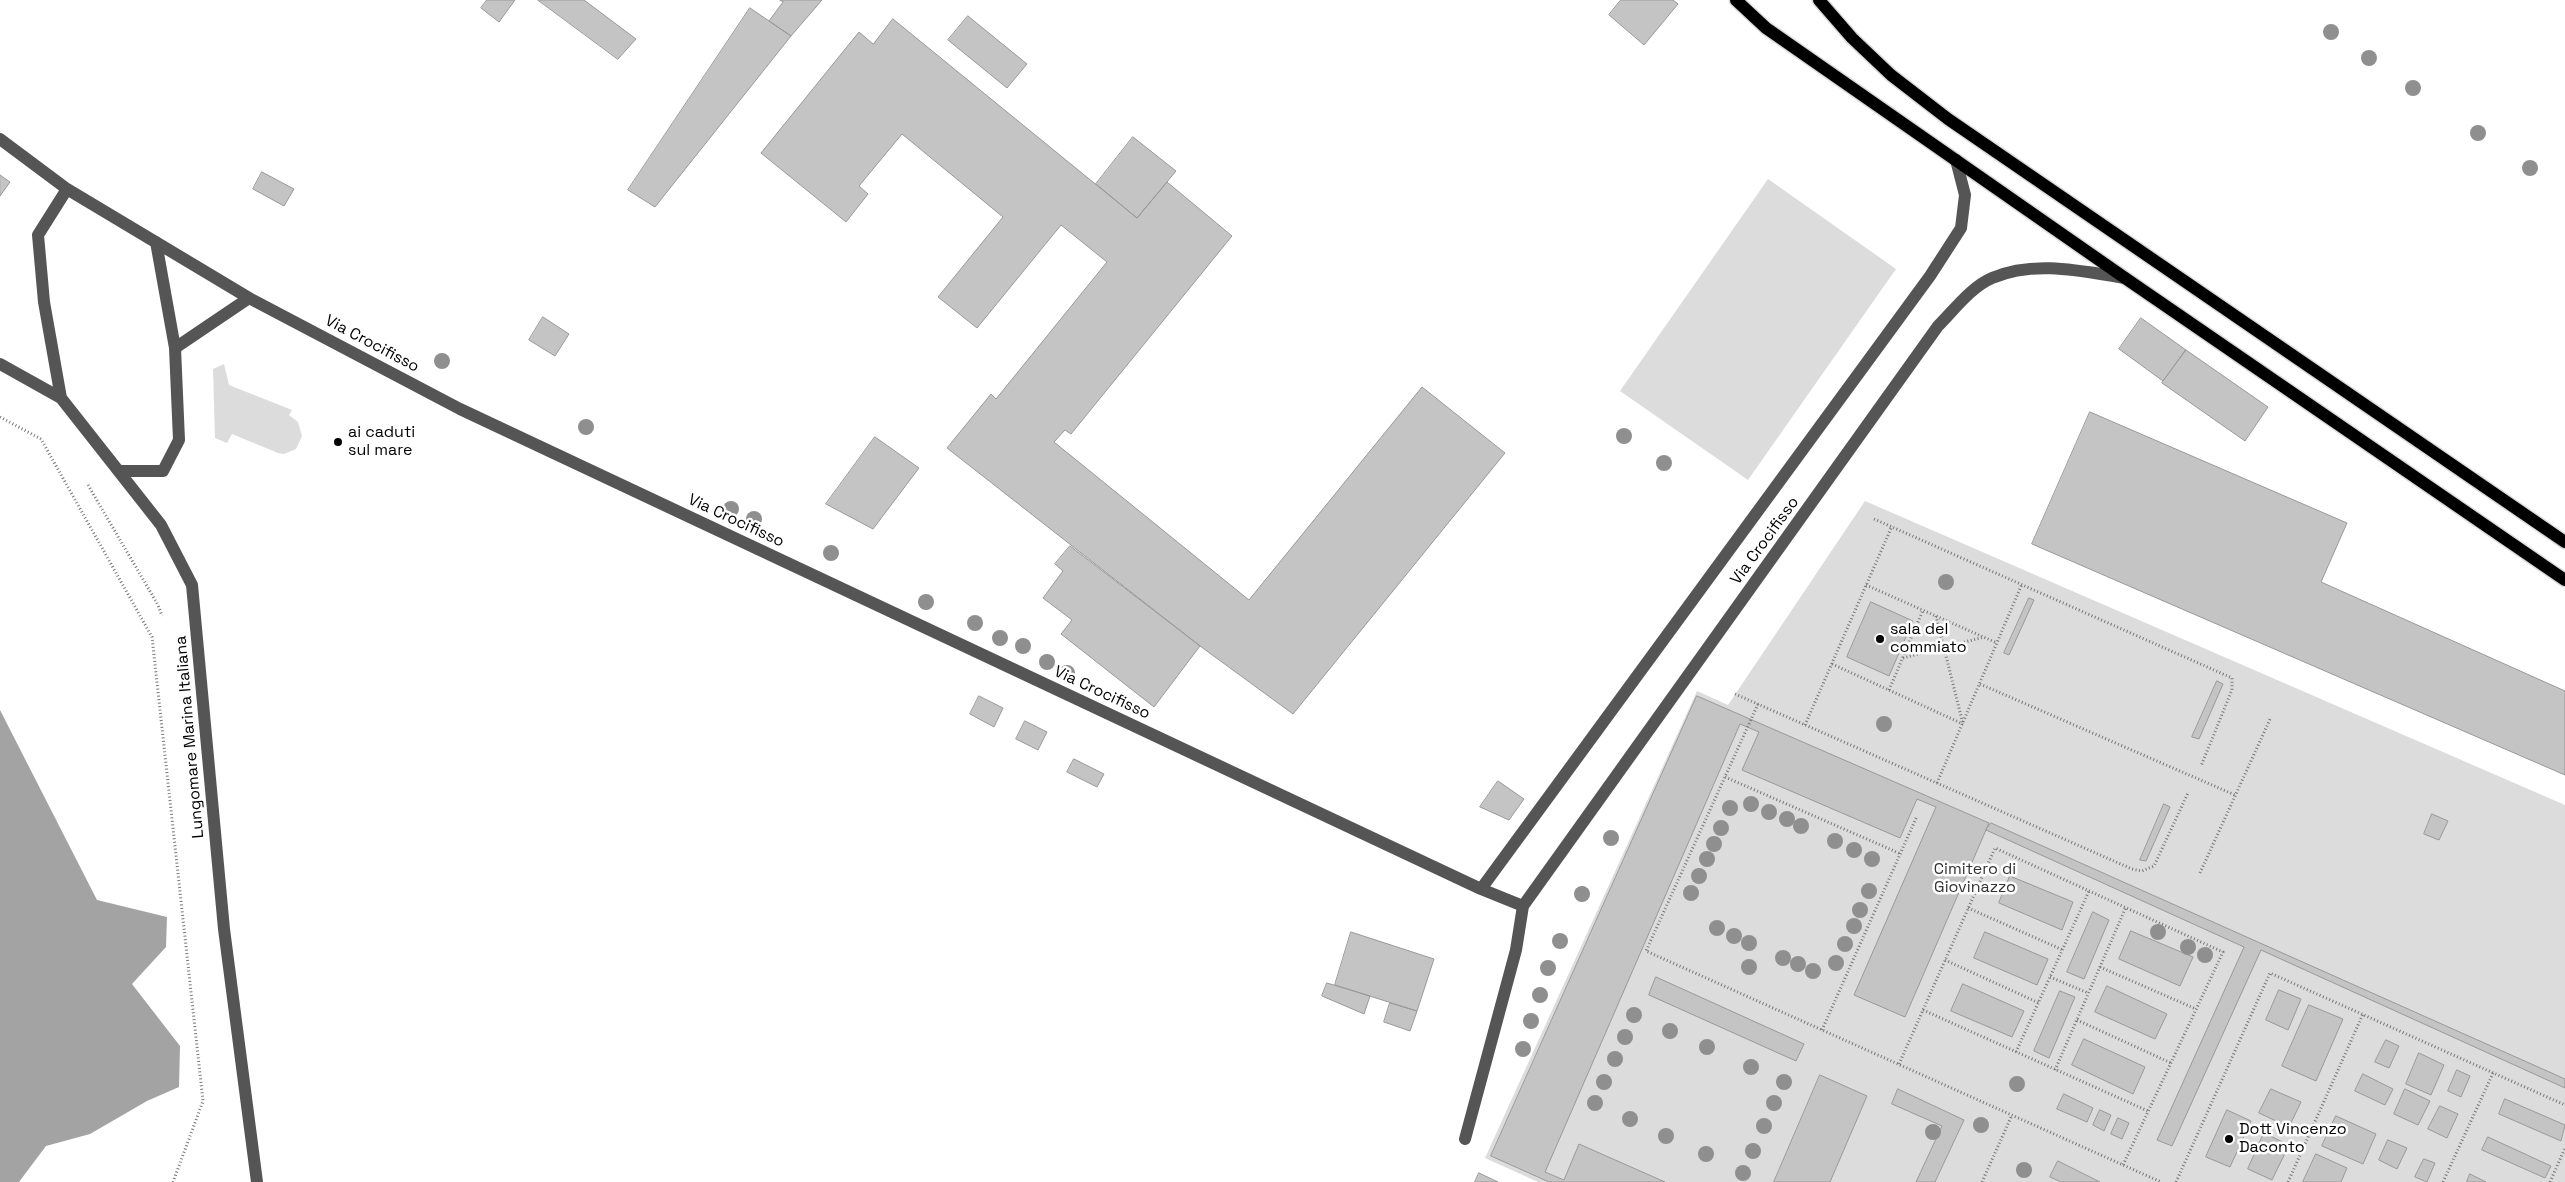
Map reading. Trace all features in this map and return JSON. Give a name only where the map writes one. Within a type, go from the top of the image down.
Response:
[{"type":"main road","points":[[1736,0],[1766,28],[2124,278],[2565,580]]},
{"type":"main road","points":[[1819,0],[1852,38],[1891,75],[1948,119],[2565,542]]},
{"type":"street","name":"Via Crocifisso","points":[[0,139],[66,189],[249,298],[460,409],[1481,889],[1523,906],[1938,326],[1963,300],[1992,278],[2029,268],[2068,269],[2124,278]]},
{"type":"street","name":"Via Crocifisso","points":[[1481,889],[1935,268],[1960,228],[1965,195],[1956,160]]},
{"type":"street","points":[[61,398],[44,302],[38,235],[66,189]]},
{"type":"street","points":[[120,471],[163,471],[179,440],[175,348],[156,242]]},
{"type":"street","points":[[175,348],[249,298]]},
{"type":"street","name":"Lungomare Marina Italiana","points":[[0,364],[61,398],[120,471],[160,525],[192,586],[224,929],[257,1182]]},
{"type":"street","points":[[1465,1139],[1516,950],[1523,906]]},
{"type":"path","points":[[0,417],[41,439],[152,637],[203,1100],[173,1182]]},
{"type":"path","points":[[84,479],[158,604],[164,621]]},
{"type":"path","points":[[1874,519],[2232,678],[2232,690],[2202,766]]},
{"type":"path","points":[[1805,725],[1892,526]]},
{"type":"path","points":[[1866,584],[1997,643]]},
{"type":"path","points":[[1937,783],[2022,584]]},
{"type":"path","points":[[1889,690],[1923,610]]},
{"type":"path","points":[[1936,615],[1963,724]]},
{"type":"path","points":[[1903,658],[1985,637]]},
{"type":"path","points":[[1832,664],[1963,724]]},
{"type":"path","points":[[1980,684],[2235,796]]},
{"type":"path","points":[[1734,694],[2132,869],[2142,871],[2154,866],[2188,793]]},
{"type":"path","points":[[1758,704],[1646,951],[2161,1182]]},
{"type":"path","points":[[2200,873],[2271,717]]},
{"type":"path","points":[[1725,777],[1901,854]]},
{"type":"path","points":[[1822,1030],[1917,816]]},
{"type":"path","points":[[1899,1064],[1995,848],[2223,952],[2123,1164]]},
{"type":"path","points":[[2016,1052],[2089,891]]},
{"type":"path","points":[[2055,1070],[2126,907]]},
{"type":"path","points":[[1968,908],[2063,950]]},
{"type":"path","points":[[1945,960],[2039,1002]]},
{"type":"path","points":[[2100,967],[2196,1010]]},
{"type":"path","points":[[2176,1182],[2270,973],[2565,1106]]},
{"type":"path","points":[[2050,977],[2088,993]]},
{"type":"path","points":[[1924,1010],[2148,1111]]},
{"type":"path","points":[[2288,1182],[2362,1014]]},
{"type":"path","points":[[2077,1020],[2171,1063]]},
{"type":"path","points":[[2443,1182],[2493,1073]]},
{"type":"path","points":[[1982,1182],[2012,1115]]},
{"type":"path","points":[[2550,1182],[2565,1148]]},
{"type":"green space","points":[[1768,179],[1896,269],[1748,480],[1620,391]]},
{"type":"green space","points":[[224,364],[229,385],[292,410],[289,415],[298,422],[302,436],[296,449],[284,454],[232,434],[227,443],[215,438],[213,369]]},
{"type":"green space","name":"Cimitero di Giovinazzo","points":[[1865,501],[2565,805],[2565,1182],[1538,1182],[1485,1158],[1697,691],[1728,705]]},
{"type":"shaded area","points":[[0,710],[97,900],[167,917],[166,947],[132,984],[180,1046],[179,1087],[147,1101],[90,1134],[46,1146],[19,1182],[0,1182]]},
{"type":"building","points":[[487,0],[515,0],[499,22],[481,8]]},
{"type":"building","points":[[538,0],[584,0],[636,39],[618,59]]},
{"type":"building","points":[[780,0],[822,0],[791,36],[769,21],[783,2]]},
{"type":"building","points":[[1621,0],[1673,0],[1678,4],[1644,45],[1609,15]]},
{"type":"building","points":[[750,8],[791,36],[655,207],[628,190]]},
{"type":"building","points":[[968,16],[1027,64],[1007,88],[948,40]]},
{"type":"building","points":[[893,19],[1137,218],[1167,182],[1232,236],[1071,434],[1065,430],[1054,442],[1249,600],[1422,387],[1505,453],[1293,714],[1200,646],[947,448],[991,394],[996,399],[1107,262],[1061,225],[977,328],[938,297],[1003,217],[902,134],[859,186],[868,194],[846,222],[761,153],[859,32],[873,44]]},
{"type":"building","points":[[1133,137],[1176,171],[1137,218],[1096,184]]},
{"type":"building","points":[[262,172],[294,189],[284,206],[253,189]]},
{"type":"building","points":[[0,175],[10,182],[0,196]]},
{"type":"building","points":[[543,317],[569,334],[555,356],[529,340]]},
{"type":"building","points":[[2141,318],[2186,350],[2163,381],[2119,349]]},
{"type":"building","points":[[2186,350],[2268,407],[2245,441],[2162,383]]},
{"type":"building","points":[[2090,412],[2347,523],[2321,582],[2565,691],[2565,775],[2032,544]]},
{"type":"building","points":[[875,437],[919,468],[873,529],[826,504]]},
{"type":"building","points":[[1070,546],[1200,646],[1154,707],[1061,634],[1072,620],[1043,598],[1063,571],[1055,564]]},
{"type":"building","points":[[2029,598],[2034,600],[2009,655],[2004,653]]},
{"type":"building","name":"sala del commiato","points":[[1871,602],[1913,621],[1889,676],[1847,657]]},
{"type":"building","points":[[2217,681],[2223,684],[2199,739],[2192,737]]},
{"type":"building","points":[[979,696],[1003,708],[994,727],[970,714]]},
{"type":"building","points":[[1697,696],[1989,823],[1905,1017],[1854,995],[1936,807],[1917,799],[1900,838],[1742,770],[1759,732],[1740,724],[1545,1172],[1564,1180],[1579,1144],[1665,1182],[1549,1182],[1491,1156]]},
{"type":"building","points":[[1025,721],[1047,732],[1038,750],[1016,739]]},
{"type":"building","points":[[1074,759],[1104,774],[1097,787],[1067,772]]},
{"type":"building","points":[[1498,781],[1524,799],[1509,820],[1480,807]]},
{"type":"building","points":[[2164,804],[2170,807],[2146,861],[2140,860]]},
{"type":"building","points":[[2432,814],[2448,821],[2439,840],[2424,834]]},
{"type":"building","points":[[1991,823],[2565,1079],[2565,1088],[2261,950],[2172,1146],[2157,1140],[2244,947],[1986,830]]},
{"type":"building","points":[[2010,876],[2073,902],[2062,930],[1999,903]]},
{"type":"building","points":[[2093,912],[2109,920],[2084,979],[2067,972]]},
{"type":"building","points":[[2131,931],[2193,957],[2180,986],[2119,959]]},
{"type":"building","points":[[1351,932],[1434,959],[1417,1011],[1335,985]]},
{"type":"building","points":[[1985,932],[2048,959],[2037,985],[1974,958]]},
{"type":"building","points":[[1656,977],[1804,1044],[1796,1061],[1649,995]]},
{"type":"building","points":[[1327,983],[1370,996],[1364,1014],[1322,996]]},
{"type":"building","points":[[1963,984],[2024,1011],[2012,1037],[1951,1011]]},
{"type":"building","points":[[2107,986],[2167,1014],[2155,1039],[2095,1012]]},
{"type":"building","points":[[2279,990],[2301,999],[2288,1030],[2266,1020]]},
{"type":"building","points":[[2060,991],[2075,997],[2049,1058],[2034,1051]]},
{"type":"building","points":[[1390,1003],[1417,1011],[1410,1031],[1384,1022]]},
{"type":"building","points":[[2309,1005],[2343,1019],[2316,1081],[2282,1066]]},
{"type":"building","points":[[2084,1039],[2145,1067],[2133,1094],[2072,1065]]},
{"type":"building","points":[[2386,1040],[2399,1046],[2389,1068],[2375,1062]]},
{"type":"building","points":[[2419,1053],[2444,1065],[2431,1095],[2406,1084]]},
{"type":"building","points":[[2457,1070],[2470,1076],[2461,1097],[2448,1091]]},
{"type":"building","points":[[2363,1074],[2393,1089],[2385,1105],[2355,1091]]},
{"type":"building","points":[[1820,1075],[1867,1096],[1830,1182],[1774,1182]]},
{"type":"building","points":[[1898,1089],[1964,1120],[1935,1182],[1916,1182],[1942,1126],[1892,1104]]},
{"type":"building","points":[[2271,1089],[2301,1102],[2289,1127],[2259,1113]]},
{"type":"building","points":[[2405,1089],[2430,1101],[2418,1125],[2394,1114]]},
{"type":"building","points":[[2064,1094],[2093,1108],[2087,1122],[2057,1109]]},
{"type":"building","points":[[2505,1099],[2565,1125],[2561,1141],[2499,1114]]},
{"type":"building","points":[[2440,1106],[2458,1114],[2447,1138],[2428,1129]]},
{"type":"building","points":[[2100,1110],[2111,1115],[2104,1131],[2093,1125]]},
{"type":"building","name":"Dott Vincenzo Daconto","points":[[2227,1110],[2251,1121],[2230,1167],[2206,1157]]},
{"type":"building","points":[[2336,1116],[2376,1134],[2363,1164],[2322,1146]]},
{"type":"building","points":[[2118,1118],[2129,1123],[2122,1139],[2111,1134]]},
{"type":"building","points":[[2264,1133],[2289,1145],[2272,1180],[2248,1169]]},
{"type":"building","points":[[2488,1137],[2551,1166],[2545,1178],[2482,1150]]},
{"type":"building","points":[[2388,1140],[2407,1148],[2397,1169],[2379,1160]]},
{"type":"building","points":[[2316,1154],[2347,1168],[2341,1182],[2303,1182]]},
{"type":"building","points":[[2424,1159],[2435,1163],[2427,1182],[2415,1177]]},
{"type":"building","points":[[2058,1161],[2100,1182],[2061,1182],[2050,1177]]},
{"type":"building","points":[[1479,1173],[1498,1182],[1475,1182]]},
{"type":"building","points":[[2470,1174],[2486,1182],[2467,1182]]},
{"type":"place","name":"ai caduti sul mare","points":[[338,442]]},
{"type":"place","name":"sala del commiato","points":[[1880,639]]},
{"type":"place","name":"Dott Vincenzo Daconto","points":[[2229,1139]]}]
